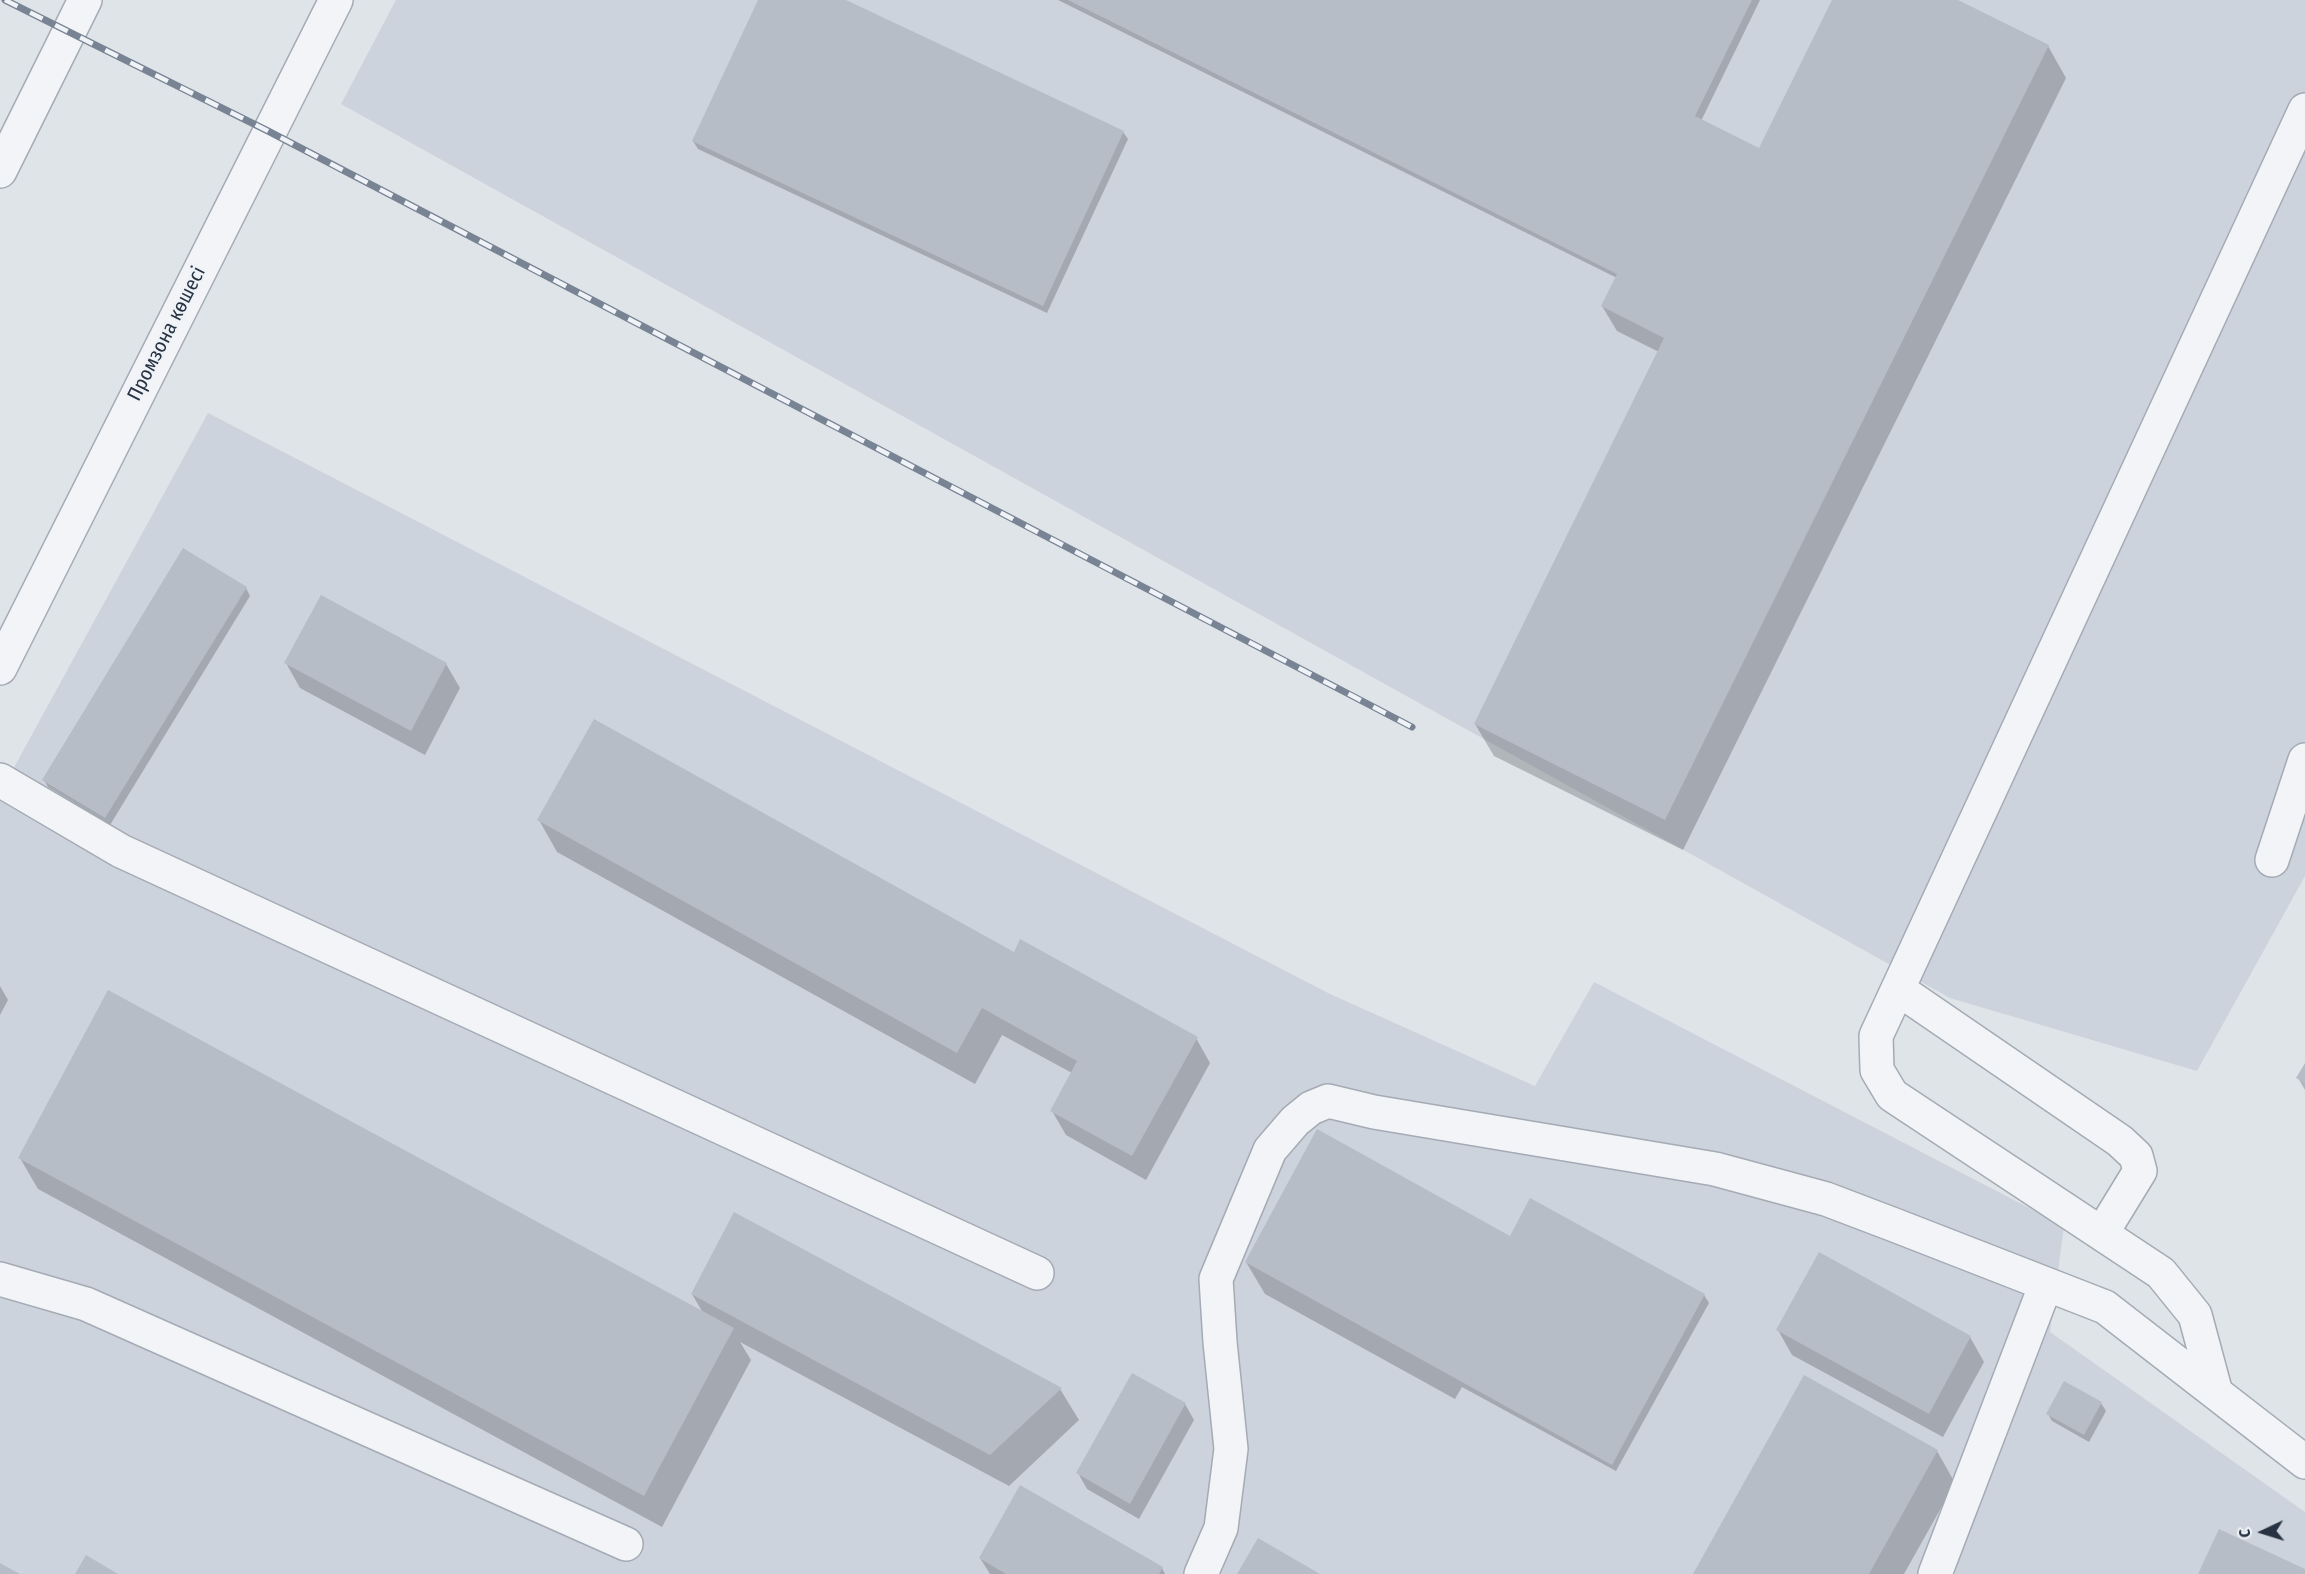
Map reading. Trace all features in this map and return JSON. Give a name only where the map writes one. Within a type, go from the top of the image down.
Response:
[{"type":"street","points":[[0,171],[85,0]]},
{"type":"street","name":"Промзона көшесі","points":[[0,668],[336,0]]},
{"type":"street","points":[[2216,1393],[2195,1315],[2161,1273],[1892,1095],[1877,1070],[1876,1036],[2305,110]]},
{"type":"street","points":[[2272,860],[2305,760]]},
{"type":"street","points":[[0,780],[121,851],[1037,1273]]},
{"type":"street","points":[[1898,989],[2120,1141],[2136,1155],[2140,1171],[2102,1233]]},
{"type":"street","points":[[1201,1574],[1221,1528],[1231,1449],[1216,1279],[1270,1150],[1295,1121],[1311,1108],[1328,1101],[1385,1114],[1715,1169],[1826,1199],[2105,1307],[2305,1462]]},
{"type":"street","points":[[0,1279],[86,1304],[626,1544]]},
{"type":"street","points":[[1935,1574],[2046,1284]]},
{"type":"shaded area","points":[[396,0],[2305,0],[2305,876],[2197,1071],[1950,998],[341,104]]},
{"type":"shaded area","points":[[208,413],[1330,994],[1535,1086],[1594,982],[2064,1226],[2050,1332],[2305,1512],[2305,1574],[0,1574],[0,793]]},
{"type":"building","points":[[758,0],[846,0],[1124,131],[1043,306],[692,141]]},
{"type":"building","points":[[1068,0],[1752,0],[1695,116],[1759,148],[1832,0],[1958,0],[2049,45],[1665,820],[1474,724],[1664,338],[1601,306],[1617,274]]},
{"type":"building","points":[[183,548],[247,587],[105,818],[42,780]]},
{"type":"building","points":[[321,595],[447,663],[411,731],[284,663]]},
{"type":"building","points":[[594,719],[1014,952],[1020,939],[1198,1037],[1132,1156],[1050,1111],[1077,1061],[982,1008],[957,1053],[537,820]]},
{"type":"building","points":[[108,990],[734,1328],[644,1496],[18,1158]]},
{"type":"building","points":[[2305,1063],[2305,1083],[2296,1078]]},
{"type":"building","points":[[1317,1129],[1510,1236],[1530,1198],[1705,1294],[1612,1465],[1245,1262]]},
{"type":"building","points":[[734,1212],[1062,1388],[990,1455],[691,1294]]},
{"type":"building","points":[[1819,1252],[1971,1336],[1929,1414],[1776,1330]]},
{"type":"building","points":[[1132,1373],[1186,1403],[1130,1504],[1076,1473]]},
{"type":"building","points":[[1804,1375],[1938,1450],[1869,1574],[1693,1574]]},
{"type":"building","points":[[2064,1381],[2102,1402],[2084,1435],[2046,1414]]},
{"type":"building","points":[[1020,1485],[1163,1567],[1159,1574],[1006,1574],[979,1558]]},
{"type":"building","points":[[2219,1529],[2305,1569],[2305,1574],[2198,1574]]},
{"type":"building","points":[[1258,1538],[1320,1574],[1237,1574]]},
{"type":"building","points":[[86,1555],[118,1574],[75,1574]]},
{"type":"building","points":[[0,1563],[20,1574],[0,1574]]},
{"type":"railway","points":[[5,0],[268,131],[1412,727]]}]
